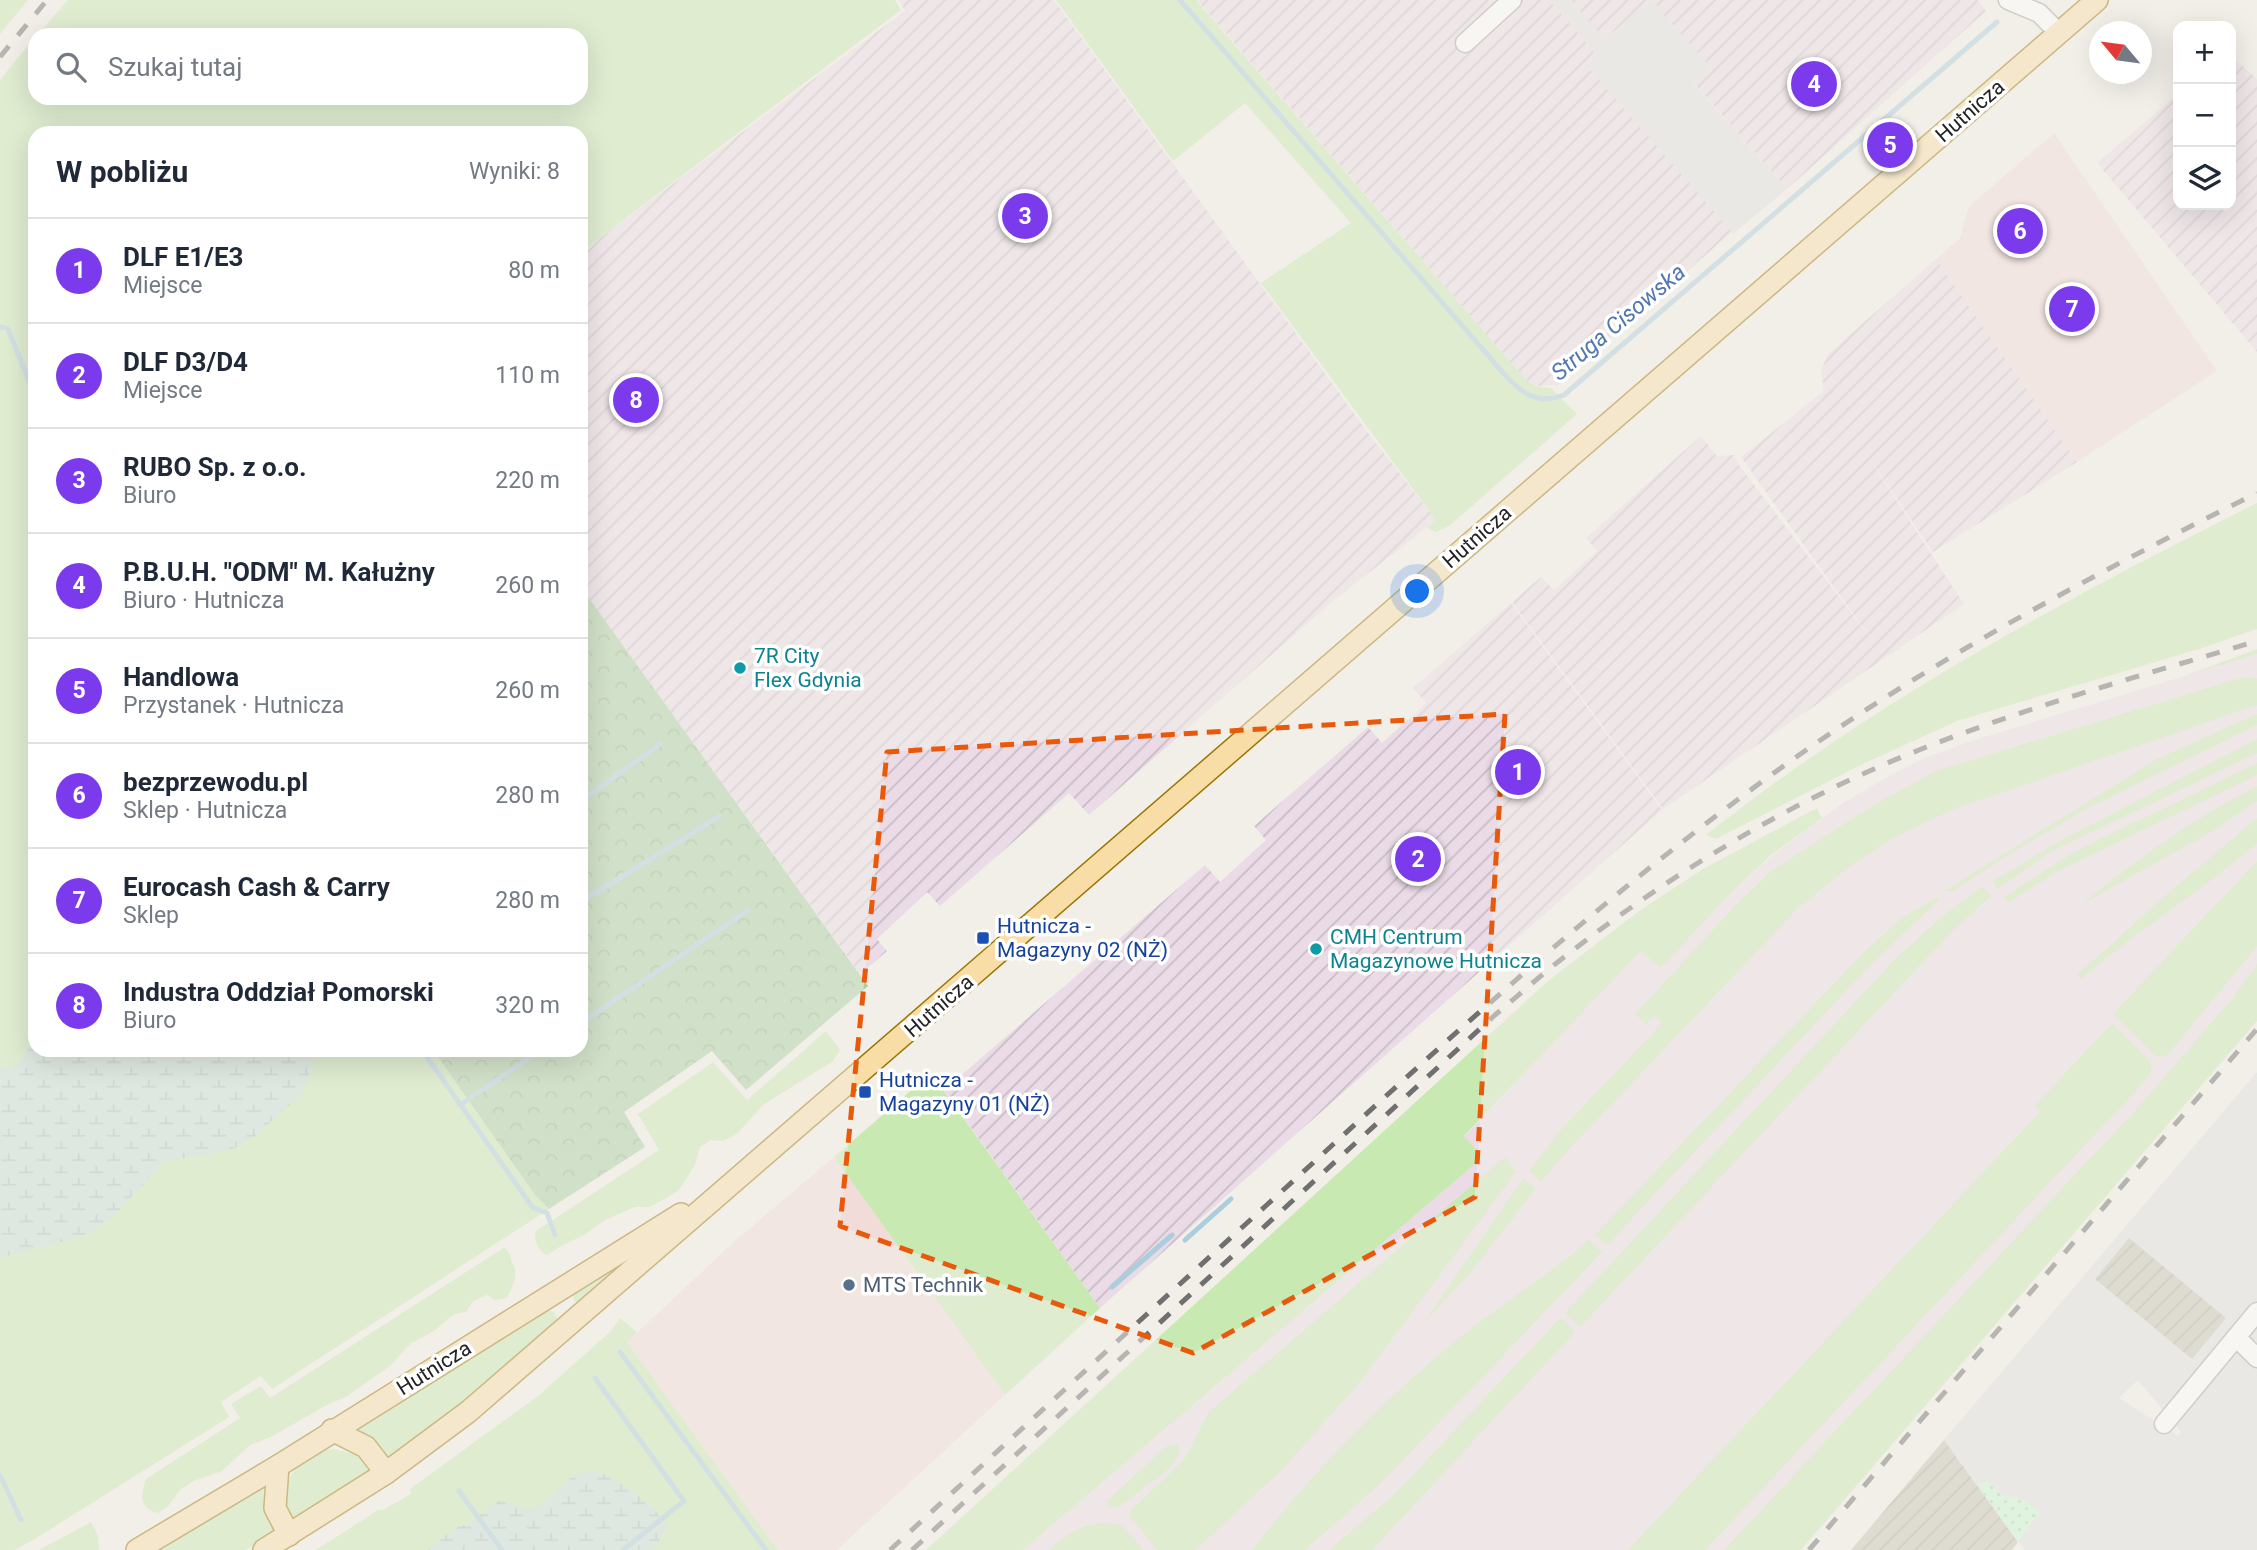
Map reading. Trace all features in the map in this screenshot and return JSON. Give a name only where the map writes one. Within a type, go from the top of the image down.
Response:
[{"type":"main road","name":"Hutnicza","points":[[264,1550],[386,1474],[468,1412],[576,1321],[2097,0]]},
{"type":"main road","name":"Hutnicza","points":[[137,1550],[278,1466],[731,1184]]},
{"type":"main road","points":[[554,1294],[576,1321]]},
{"type":"main road","points":[[332,1430],[366,1447],[386,1474]]},
{"type":"main road","points":[[278,1466],[275,1507],[289,1535]]},
{"type":"street","points":[[1465,43],[1512,0]]},
{"type":"street","points":[[2008,0],[2038,7],[2059,33]]},
{"type":"street","points":[[2164,1424],[2257,1312]]},
{"type":"street","points":[[2236,1337],[2257,1358]]},
{"type":"highlighted area","points":[[1505,714],[1475,1197],[1193,1353],[840,1226],[887,752]]},
{"type":"shaded area","points":[[899,0],[1054,0],[1366,430],[1436,520],[1333,601],[1089,815],[1069,793],[940,906],[927,892],[877,939],[887,951],[860,974],[588,597],[588,247],[905,11]]},
{"type":"shaded area","points":[[1197,0],[1549,0],[1597,55],[1586,65],[1732,232],[1557,385],[1538,386],[1526,380]]},
{"type":"shaded area","points":[[1549,0],[1571,0],[1605,39],[1652,0],[1710,67],[1693,83],[1787,189],[1733,234],[1586,65],[1597,55]]},
{"type":"shaded area","points":[[1571,0],[1977,0],[1986,11],[1787,189],[1693,82],[1710,67],[1652,1],[1604,39]]},
{"type":"shaded area","points":[[2236,60],[2257,79],[2257,352],[2097,163],[2173,98],[2173,210],[2236,210]]},
{"type":"shaded area","points":[[2054,133],[2217,371],[2077,462],[1936,259],[1960,238],[1969,206]]},
{"type":"shaded area","points":[[1936,259],[2077,462],[1933,552],[1863,449],[1964,604],[1663,809],[1512,602],[1541,577],[1554,590],[1597,551],[1586,538],[1701,436],[1717,456],[1734,455],[1871,639],[1741,457],[1824,391],[1821,371],[1828,354]]},
{"type":"shaded area","points":[[1511,603],[1662,810],[1100,1308],[944,1090],[1205,865],[1220,882],[1266,840],[1254,826],[1368,727],[1382,743],[1426,703],[1413,688]]},
{"type":"shaded area","points":[[2257,654],[2257,999],[1782,1550],[1023,1550],[1483,1157],[1464,1137],[1641,950],[1661,968],[1728,896],[1773,855],[1813,825],[1845,802],[1929,756]]},
{"type":"shaded area","points":[[2257,1072],[2257,1550],[2025,1550],[1944,1440]],"holes":[[[2138,1380],[2181,1432],[2178,1436],[2119,1398]]]},
{"type":"shaded area","points":[[834,1157],[1005,1395],[837,1550],[778,1550],[627,1342],[737,1239]]},
{"type":"shaded area","points":[[2129,1238],[2226,1318],[2192,1359],[2095,1279]]},
{"type":"shaded area","points":[[1944,1440],[2018,1542],[2012,1550],[1851,1550]]},
{"type":"green space","points":[[0,0],[28,0],[0,34]]},
{"type":"green space","points":[[68,0],[895,0],[901,10],[588,247],[588,126],[28,126],[28,1057],[438,1057],[535,1195],[549,1209],[272,1389],[261,1376],[221,1402],[229,1417],[33,1540],[15,1550],[0,1550],[0,80],[28,46],[28,105],[588,105],[588,28],[43,28]]},
{"type":"green space","points":[[1056,0],[1196,0],[1526,380],[1538,387],[1551,388],[1577,414],[1449,526],[1436,532],[1427,528],[1436,520],[1261,283],[1351,223],[1245,103],[1173,161]]},
{"type":"green space","points":[[2257,503],[2257,629],[1957,721],[1863,764],[1716,839],[1706,835],[1770,786],[1904,696],[2043,615]]},
{"type":"green space","points":[[588,597],[868,986],[746,1090],[712,1051],[624,1112],[645,1147],[549,1209],[535,1195],[438,1057],[588,1057]]},
{"type":"green space","points":[[2257,649],[2257,654],[2185,676]]},
{"type":"green space","points":[[2244,677],[2257,679],[2257,705],[1954,809],[1889,840],[1849,867],[1798,908],[1541,1182],[1529,1171],[1558,1133],[1662,1023],[1654,1016],[1646,1024],[1635,1014],[1770,872],[1872,806],[1936,771]]},
{"type":"green space","points":[[2257,714],[2257,725],[2090,807],[1953,891],[1944,891],[2157,759]]},
{"type":"green space","points":[[2257,739],[2257,753],[2050,852],[1998,889],[1992,882],[2056,843]]},
{"type":"green space","points":[[2257,763],[2257,775],[2054,873],[2009,903],[2004,897],[2074,852]]},
{"type":"green space","points":[[2257,786],[2257,801],[2213,831],[2082,904],[2166,840]]},
{"type":"green space","points":[[1817,808],[1822,818],[1771,855],[1728,896],[1661,968],[1641,951],[1464,1136],[1483,1157],[1023,1550],[926,1550],[1548,981],[1639,911],[1703,869]]},
{"type":"green space","points":[[2257,818],[2257,843],[2081,979],[2077,975],[2173,889]]},
{"type":"green space","points":[[2257,861],[2257,946],[2170,1052],[2164,1057],[2156,1056],[2113,1014]]},
{"type":"green space","points":[[1980,888],[1986,889],[1991,896],[1953,930],[1580,1327],[1565,1313],[1899,955]]},
{"type":"green space","points":[[1938,897],[1939,900],[1875,960],[1607,1245],[1595,1235],[1864,952],[1903,917]]},
{"type":"green space","points":[[2257,964],[2257,1021],[1801,1550],[1724,1550],[2141,1104],[2231,1000]]},
{"type":"green space","points":[[2112,1023],[2151,1062],[2151,1073],[2144,1082],[1705,1550],[1628,1550],[2040,1112],[2035,1106]]},
{"type":"green space","points":[[826,1031],[840,1050],[833,1061],[763,1105],[737,1134],[723,1141],[711,1140],[700,1147],[695,1165],[678,1191],[650,1207],[635,1207],[605,1220],[547,1255],[539,1248],[535,1238],[536,1231],[659,1150],[638,1114],[713,1062],[747,1100]]},
{"type":"green space","points":[[28,1049],[28,1057],[311,1057],[313,1062],[304,1092],[253,1138],[231,1150],[164,1162],[112,1218],[90,1234],[0,1258],[0,1068],[13,1066]]},
{"type":"green space","points":[[931,1073],[1100,1308],[1005,1395],[834,1157]]},
{"type":"green space","points":[[1505,1157],[1516,1172],[1360,1382],[1281,1471],[1195,1550],[1157,1550],[1130,1516],[1131,1510],[1184,1460],[1209,1412]]},
{"type":"green space","points":[[1523,1178],[1536,1189],[1466,1278],[1425,1321]]},
{"type":"green space","points":[[666,1228],[580,1304],[574,1300],[573,1292]]},
{"type":"green space","points":[[1589,1240],[1602,1252],[1382,1482],[1305,1550],[1252,1550],[1327,1461],[1410,1380],[1469,1330]]},
{"type":"green space","points":[[505,1247],[515,1270],[507,1298],[494,1300],[487,1295],[473,1301],[466,1312],[454,1314],[434,1331],[410,1344],[391,1365],[346,1397],[271,1437],[250,1445],[222,1471],[181,1489],[168,1506],[158,1513],[144,1504],[142,1495],[146,1479],[240,1418],[231,1404],[261,1386],[270,1398]]},
{"type":"green space","points":[[544,1308],[554,1312],[558,1321],[483,1391],[388,1459],[351,1433]]},
{"type":"green space","points":[[620,1318],[637,1332],[627,1342],[778,1550],[316,1550],[378,1510],[383,1510],[411,1494],[410,1489],[538,1396],[612,1330]]},
{"type":"green space","points":[[1560,1318],[1575,1332],[1372,1550],[1329,1550],[1395,1494]]},
{"type":"green space","points":[[1178,1444],[1180,1451],[1171,1467],[1119,1507],[1110,1507],[1107,1501],[1167,1446]]},
{"type":"green space","points":[[333,1449],[359,1455],[373,1470],[294,1520],[287,1512],[286,1495],[295,1470],[307,1458]]},
{"type":"green space","points":[[593,1470],[635,1492],[668,1526],[654,1550],[428,1550],[455,1528],[468,1524],[500,1500],[532,1510],[554,1495],[573,1475]]},
{"type":"green space","points":[[1986,1480],[2003,1495],[2026,1501],[2040,1513],[2018,1542],[1979,1487]]},
{"type":"green space","points":[[266,1483],[274,1535],[245,1550],[161,1550]]},
{"type":"green space","points":[[91,1522],[98,1536],[99,1550],[39,1550]]},
{"type":"green space","points":[[1104,1523],[1120,1524],[1144,1550],[1049,1550],[1074,1531]]},
{"type":"waterway","name":"Struga Cisowska","points":[[1180,0],[1505,375],[1524,392],[1546,399],[1564,395],[1997,22]]},
{"type":"waterway","points":[[0,328],[8,329],[28,379]]},
{"type":"waterway","points":[[588,796],[660,744]]},
{"type":"waterway","points":[[588,898],[720,816]]},
{"type":"waterway","points":[[588,1018],[748,910]]},
{"type":"waterway","points":[[427,1057],[533,1208],[547,1213],[555,1235]]},
{"type":"waterway","points":[[460,1105],[531,1057]]},
{"type":"waterway","points":[[1185,1240],[1231,1199]]},
{"type":"waterway","points":[[1112,1287],[1172,1235]]},
{"type":"waterway","points":[[620,1352],[766,1550]]},
{"type":"waterway","points":[[595,1378],[684,1501],[623,1550]]},
{"type":"waterway","points":[[0,1475],[21,1520]]},
{"type":"waterway","points":[[459,1491],[502,1550]]},
{"type":"railway","points":[[0,57],[47,0]]},
{"type":"railway","points":[[890,1550],[1472,1019],[1587,919],[1706,824],[1825,737],[1945,661],[2131,557],[2257,493]]},
{"type":"railway","points":[[912,1550],[1495,1015],[1559,961],[1650,894],[1781,815],[1826,791],[1919,750],[2044,705],[2257,641]]},
{"type":"railway","points":[[1809,1550],[2257,1029]]},
{"type":"place","name":"P.B.U.H. \"ODM\" M. Kałużny","points":[[1814,84]]},
{"type":"place","name":"Handlowa","points":[[1890,145]]},
{"type":"place","name":"RUBO Sp. z o.o.","points":[[1025,216]]},
{"type":"place","name":"bezprzewodu.pl","points":[[2020,231]]},
{"type":"place","name":"Eurocash Cash & Carry","points":[[2072,309]]},
{"type":"place","name":"Industra Oddział Pomorski","points":[[636,400]]},
{"type":"place","name":"7R City Flex Gdynia","points":[[740,668]]},
{"type":"place","name":"DLF E1/E3","points":[[1518,772]]},
{"type":"place","name":"DLF D3/D4","points":[[1418,859]]},
{"type":"place","name":"Hutnicza - Magazyny 02 (NŻ)","points":[[983,938]]},
{"type":"place","name":"CMH Centrum Magazynowe Hutnicza","points":[[1316,949]]},
{"type":"place","name":"Hutnicza - Magazyny 01 (NŻ)","points":[[865,1092]]},
{"type":"place","name":"MTS Technik","points":[[849,1285]]}]
